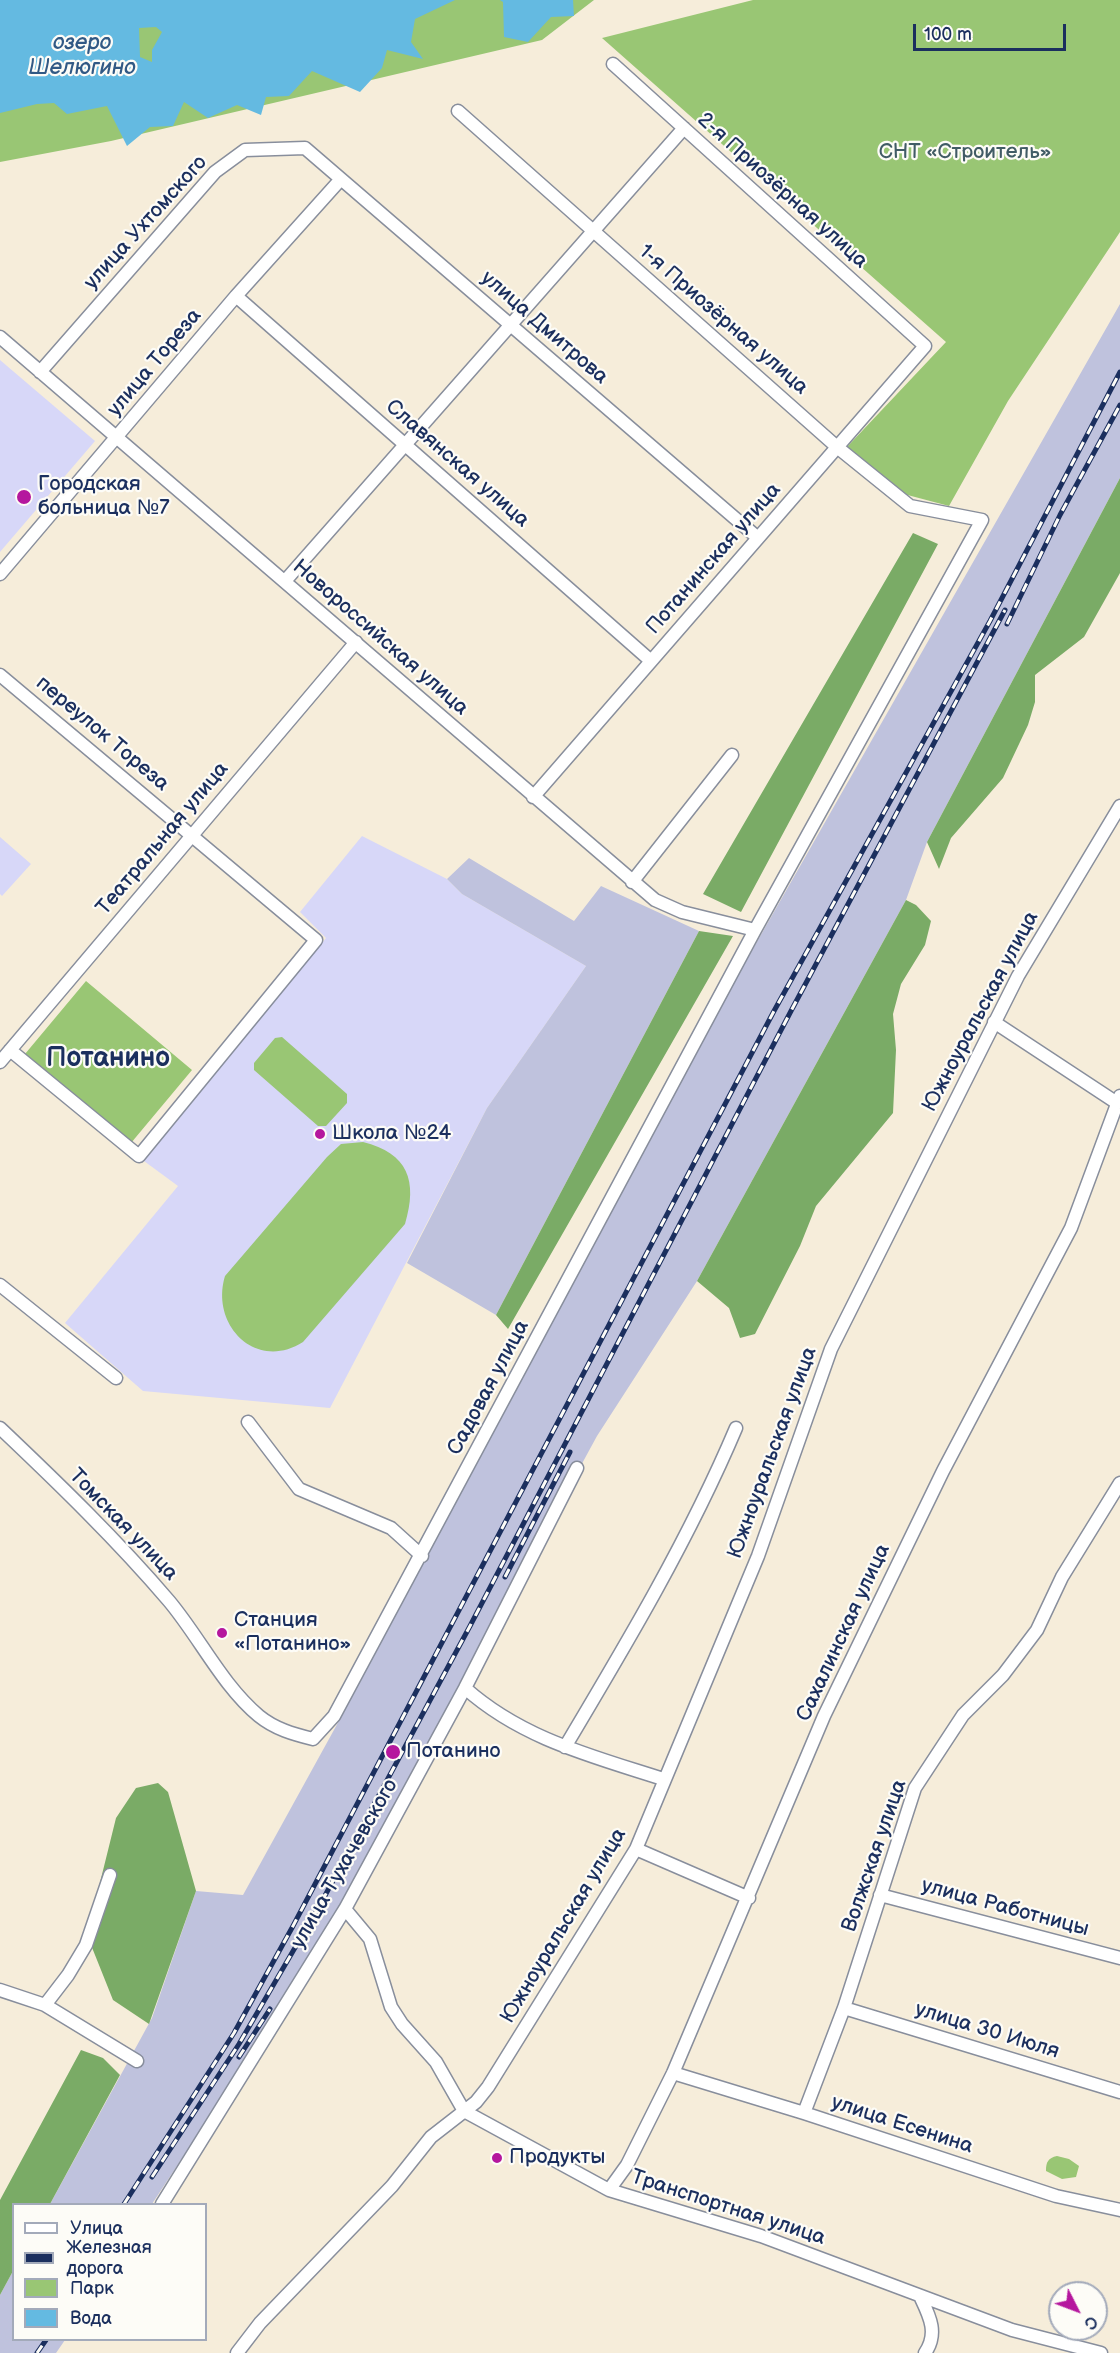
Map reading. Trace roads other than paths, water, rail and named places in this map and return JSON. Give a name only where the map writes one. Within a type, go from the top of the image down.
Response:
[{"type":"street","name":"2-я Приозёрная улица","points":[[613,64],[925,346]]},
{"type":"street","name":"1-я Приозёрная улица","points":[[458,111],[837,447],[910,506],[982,520]]},
{"type":"street","points":[[285,581],[684,128]]},
{"type":"street","name":"улица Дмитрова","points":[[305,147],[758,538]]},
{"type":"street","name":"улица Ухтомского","points":[[40,372],[215,172],[245,150],[305,147]]},
{"type":"street","name":"улица Тореза","points":[[0,574],[117,439],[236,296],[341,179]]},
{"type":"street","name":"Славянская улица","points":[[236,296],[651,661]]},
{"type":"street","name":"Новороссийская улица","points":[[0,337],[632,882],[655,900],[682,912],[755,930]]},
{"type":"street","name":"Потанинская улица","points":[[533,797],[925,346]]},
{"type":"street","name":"Садовая улица","points":[[211,1657],[242,1701],[261,1718],[284,1731],[313,1739],[334,1716],[422,1556],[755,930],[982,520]]},
{"type":"street","name":"Театральная улица","points":[[0,1062],[356,642]]},
{"type":"street","name":"переулок Тореза","points":[[0,675],[316,940],[139,1156],[10,1050]]},
{"type":"street","points":[[632,882],[732,755]]},
{"type":"street","name":"Южноуральская улица","points":[[464,2111],[488,2088],[636,1849],[663,1779],[758,1556],[831,1349],[1018,976],[1120,806]]},
{"type":"street","points":[[994,1022],[1119,1099]]},
{"type":"street","name":"Сахалинская улица","points":[[609,2190],[627,2165],[673,2073],[749,1898],[824,1716],[943,1471],[1071,1228],[1119,1099]]},
{"type":"street","points":[[0,1285],[116,1378]]},
{"type":"street","points":[[248,1422],[299,1489],[391,1528],[422,1556]]},
{"type":"street","name":"Томская улица","points":[[0,1428],[124,1551],[170,1602],[211,1657]]},
{"type":"street","points":[[565,1747],[638,1626],[693,1522],[736,1428]]},
{"type":"street","name":"улица Тухачевского","points":[[163,2203],[345,1909],[465,1688],[577,1468]]},
{"type":"street","name":"Волжская улица","points":[[804,2113],[844,2008],[915,1788],[963,1715],[1004,1676],[1037,1630],[1062,1578],[1120,1483]]},
{"type":"street","points":[[465,1688],[512,1724],[565,1747],[663,1779]]},
{"type":"street","points":[[636,1849],[749,1898]]},
{"type":"street","points":[[45,2005],[68,1975],[86,1945],[110,1875]]},
{"type":"street","name":"улица Работницы","points":[[880,1895],[1120,1958]]},
{"type":"street","points":[[237,2353],[260,2324],[392,2186],[431,2137],[464,2111],[436,2062],[402,2025],[391,2007],[370,1939],[345,1909]]},
{"type":"street","points":[[0,1990],[45,2005],[138,2061]]},
{"type":"street","name":"улица 30 Июля","points":[[844,2008],[1120,2092]]},
{"type":"street","name":"улица Есенина","points":[[673,2073],[804,2113],[1056,2196],[1120,2210]]},
{"type":"street","name":"Транспортная улица","points":[[464,2111],[609,2190],[761,2236],[1012,2330],[1101,2353]]},
{"type":"street","points":[[920,2296],[932,2320],[932,2335],[926,2353]]},
{"type":"water","name":"озеро Шелюгино","points":[[0,0],[455,0],[415,19],[411,42],[423,59],[387,50],[382,68],[360,92],[312,71],[289,96],[266,97],[261,115],[237,105],[208,118],[184,102],[173,126],[150,127],[127,146],[107,106],[67,114],[54,103],[37,104],[0,113]],"holes":[[[156,27],[162,32],[152,50],[152,62],[140,57],[139,28]]]},
{"type":"water","points":[[500,0],[573,0],[574,16],[551,17],[528,42],[504,37],[503,2]]},
{"type":"railway","points":[[125,2203],[234,2033],[293,1926],[774,1011],[990,621],[1120,372]]},
{"type":"railway","points":[[1007,624],[1060,515],[1120,405]]},
{"type":"railway","points":[[152,2177],[239,2044],[321,1903],[470,1626],[791,1011],[1005,610]]},
{"type":"railway","points":[[505,1577],[570,1452]]},
{"type":"railway","points":[[239,2057],[270,2009]]},
{"type":"railway","points":[[37,2353],[45,2341]]},
{"type":"place","name":"Городская больница №7","points":[[24,497]]},
{"type":"place","name":"Школа №24","points":[[320,1134]]},
{"type":"place","name":"Станция «Потанино»","points":[[222,1633]]},
{"type":"place","name":"Потанино","points":[[393,1752]]},
{"type":"place","name":"Продукты","points":[[497,2158]]},
{"type":"district","name":"Потанино","points":[[108,1059]]},
{"type":"park label","name":"СНТ «Строитель»","points":[[965,153]]}]
